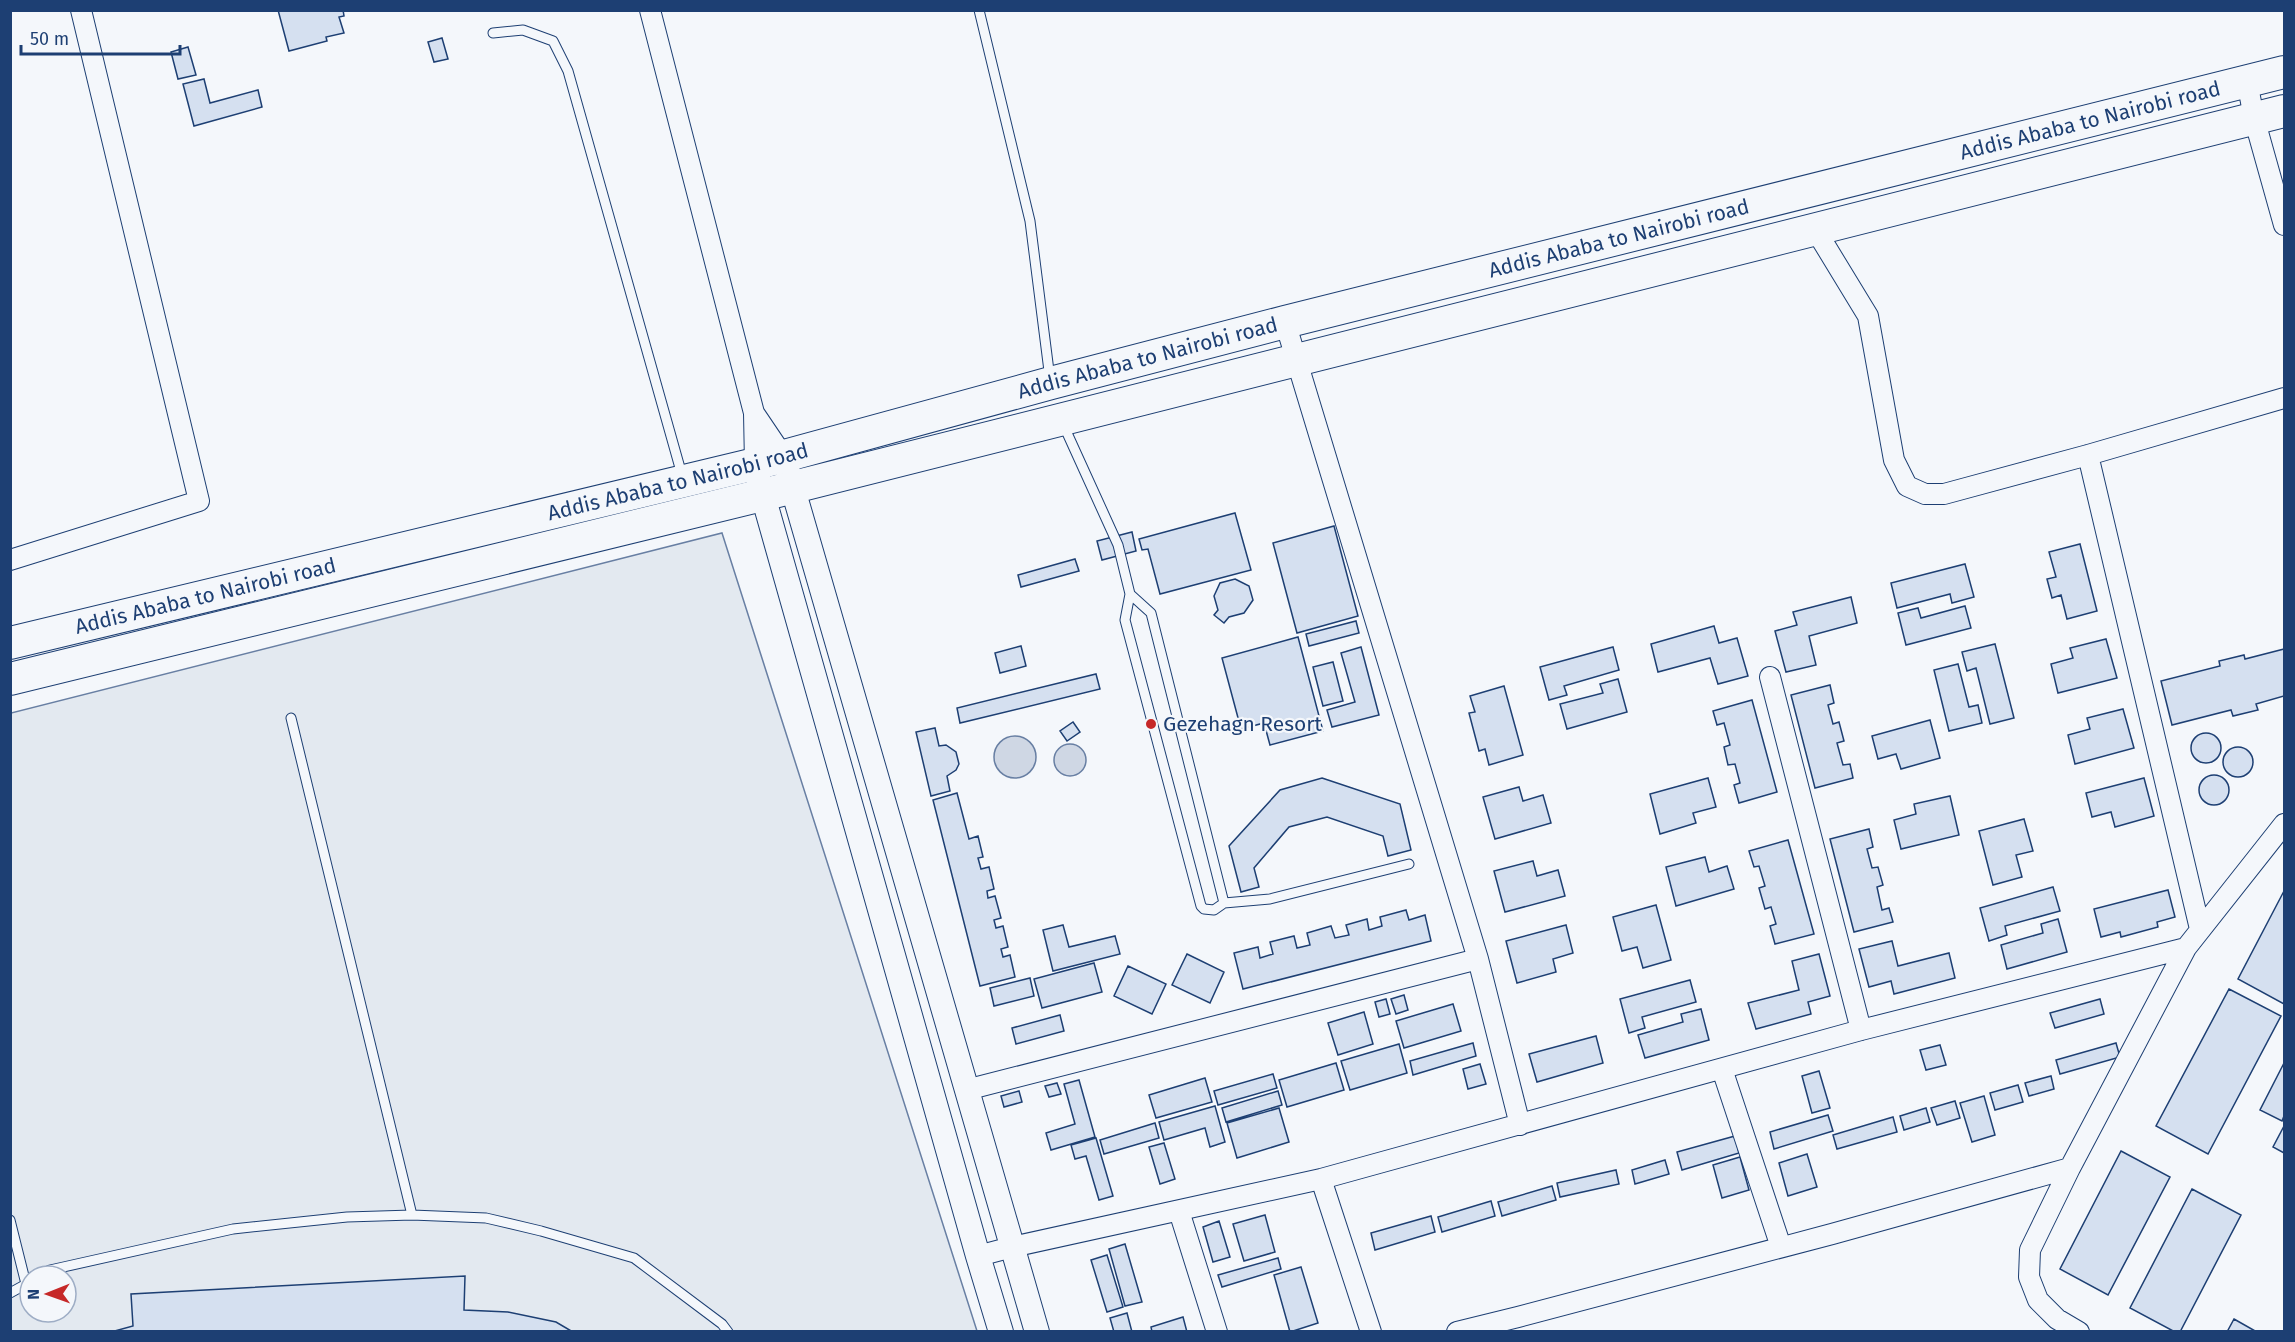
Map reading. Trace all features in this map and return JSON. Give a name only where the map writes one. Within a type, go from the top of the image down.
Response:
[{"type":"highway","name":"Addis Ababa to Nairobi road","points":[[10,643],[769,460],[1285,322],[2284,72]]},
{"type":"highway","name":"Addis Ababa to Nairobi road","points":[[10,679],[762,495],[2284,111]]},
{"type":"street","points":[[10,560],[199,501],[81,10]]},
{"type":"street","points":[[650,10],[754,413],[769,460],[792,487],[1038,1332]]},
{"type":"street","points":[[2247,81],[2254,118],[2284,225]]},
{"type":"street","points":[[1815,229],[1868,316],[1894,460],[1907,486],[1924,494],[1944,494],[2284,398]]},
{"type":"street","points":[[1285,322],[1478,959],[1520,1125]]},
{"type":"street","points":[[754,413],[769,460],[762,495],[1001,1332]]},
{"type":"street","points":[[2088,455],[2200,929]]},
{"type":"street","points":[[1770,677],[1861,1030]]},
{"type":"street","points":[[2079,1332],[2056,1319],[2038,1300],[2029,1277],[2030,1250],[2070,1168],[2186,948],[2284,824]]},
{"type":"street","points":[[978,1256],[1321,1179],[1861,1030],[2186,948]]},
{"type":"street","points":[[966,1090],[1478,959]]},
{"type":"street","points":[[1722,1069],[1781,1247]]},
{"type":"street","points":[[1457,1332],[2070,1168]]},
{"type":"street","points":[[1321,1179],[1371,1332]]},
{"type":"street","points":[[1179,1211],[1217,1332]]},
{"type":"lane","points":[[979,10],[1030,221],[1051,383]]},
{"type":"lane","points":[[493,33],[523,30],[553,41],[567,71],[684,481]]},
{"type":"lane","points":[[1061,419],[1118,545],[1130,594],[1125,620],[1201,906],[1204,909],[1214,910],[1224,903],[1270,899],[1409,864]]},
{"type":"lane","points":[[1130,594],[1151,613],[1224,903]]},
{"type":"lane","points":[[291,717],[412,1215]]},
{"type":"lane","points":[[77,1264],[233,1229],[347,1217],[412,1215],[486,1218],[541,1231],[633,1258],[722,1324],[728,1332]]},
{"type":"lane","points":[[10,1220],[23,1264]]},
{"type":"shaded area","points":[[722,533],[977,1331],[11,1332],[11,713]]},
{"type":"shaded area","points":[[1015,736],[1030,742],[1036,757],[1030,772],[1015,778],[1000,772],[994,757],[1000,742]]},
{"type":"shaded area","points":[[1070,744],[1081,749],[1086,760],[1081,771],[1070,776],[1059,771],[1054,760],[1059,749]]},
{"type":"building","points":[[278,10],[343,10],[344,16],[339,17],[344,33],[326,37],[327,41],[289,51]]},
{"type":"building","points":[[442,38],[448,59],[434,62],[428,42]]},
{"type":"building","points":[[188,47],[196,75],[178,79],[171,52]]},
{"type":"building","points":[[204,79],[210,103],[258,90],[262,107],[194,126],[183,84]]},
{"type":"building","points":[[1235,513],[1251,570],[1160,594],[1148,549],[1142,550],[1139,539]]},
{"type":"building","points":[[1334,526],[1358,616],[1297,633],[1273,543]]},
{"type":"building","points":[[1132,532],[1136,551],[1102,560],[1097,541]]},
{"type":"building","points":[[2080,544],[2097,611],[2067,619],[2061,595],[2052,598],[2047,579],[2056,577],[2049,552]]},
{"type":"building","points":[[1075,559],[1079,571],[1021,587],[1018,575]]},
{"type":"building","points":[[1965,564],[1974,597],[1952,603],[1950,594],[1897,608],[1891,583]]},
{"type":"building","points":[[1235,579],[1249,586],[1253,600],[1244,613],[1229,617],[1224,623],[1214,615],[1218,610],[1214,596],[1220,583]]},
{"type":"building","points":[[1851,597],[1857,623],[1809,636],[1816,665],[1786,672],[1775,631],[1797,625],[1793,612]]},
{"type":"building","points":[[1965,606],[1971,628],[1906,645],[1898,613],[1918,608],[1921,618]]},
{"type":"building","points":[[1356,621],[1359,633],[1309,646],[1306,634]]},
{"type":"building","points":[[1714,626],[1719,643],[1737,638],[1748,676],[1718,684],[1710,658],[1658,672],[1651,644]]},
{"type":"building","points":[[1298,637],[1323,731],[1270,745],[1264,723],[1241,729],[1222,658]]},
{"type":"building","points":[[2106,639],[2117,678],[2058,693],[2051,664],[2073,658],[2070,648]]},
{"type":"building","points":[[1995,644],[2014,718],[1990,724],[1976,668],[1967,671],[1962,652]]},
{"type":"building","points":[[1021,646],[1026,666],[1000,673],[995,653]]},
{"type":"building","points":[[1361,647],[1379,715],[1332,727],[1327,710],[1355,702],[1341,653]]},
{"type":"building","points":[[1613,647],[1619,670],[1564,686],[1567,695],[1549,700],[1540,667]]},
{"type":"building","points":[[2284,649],[2284,696],[2256,704],[2258,710],[2233,716],[2231,710],[2172,725],[2161,681],[2220,666],[2219,661],[2244,655],[2245,659]]},
{"type":"building","points":[[1333,662],[1343,701],[1323,706],[1313,667]]},
{"type":"building","points":[[1958,664],[1969,707],[1978,705],[1982,723],[1949,731],[1934,670]]},
{"type":"building","points":[[1096,674],[1100,689],[960,723],[957,708]]},
{"type":"building","points":[[1618,679],[1627,712],[1567,729],[1560,704],[1603,693],[1600,684]]},
{"type":"building","points":[[1830,685],[1834,703],[1828,705],[1833,724],[1839,722],[1844,741],[1837,743],[1843,765],[1850,764],[1853,778],[1815,788],[1791,695]]},
{"type":"building","points":[[1504,686],[1523,755],[1489,765],[1485,749],[1479,751],[1469,713],[1475,712],[1470,696]]},
{"type":"building","points":[[1752,700],[1777,792],[1739,803],[1734,785],[1740,783],[1735,764],[1728,765],[1724,747],[1730,745],[1724,723],[1717,725],[1713,711]]},
{"type":"building","points":[[2123,709],[2134,748],[2075,764],[2068,735],[2090,729],[2087,718]]},
{"type":"building","points":[[1930,720],[1940,758],[1901,769],[1896,754],[1878,759],[1872,736]]},
{"type":"building","points":[[1073,722],[1080,732],[1067,741],[1060,731]]},
{"type":"building","points":[[935,728],[939,746],[946,745],[956,752],[959,764],[956,770],[947,776],[950,791],[931,796],[916,732]]},
{"type":"building","points":[[2206,733],[2212,734],[2220,742],[2220,754],[2212,762],[2206,763],[2200,762],[2192,754],[2191,748],[2192,742],[2200,734]]},
{"type":"building","points":[[2238,747],[2248,752],[2253,762],[2248,772],[2238,777],[2228,772],[2223,762],[2228,752]]},
{"type":"building","points":[[2214,775],[2220,776],[2228,784],[2228,796],[2220,804],[2214,805],[2208,804],[2200,796],[2199,790],[2200,784],[2208,776]]},
{"type":"building","points":[[1322,778],[1400,804],[1411,850],[1388,856],[1383,836],[1327,817],[1289,827],[1254,868],[1259,887],[1241,892],[1229,846],[1280,790]]},
{"type":"building","points":[[1708,778],[1716,807],[1693,813],[1696,823],[1660,834],[1650,794]]},
{"type":"building","points":[[2144,778],[2154,816],[2115,827],[2111,812],[2092,817],[2086,793]]},
{"type":"building","points":[[1519,787],[1523,801],[1543,795],[1551,823],[1495,839],[1483,797]]},
{"type":"building","points":[[957,793],[969,839],[978,836],[983,857],[978,858],[981,869],[989,867],[994,889],[987,891],[988,898],[995,896],[1001,918],[994,920],[996,928],[1003,926],[1008,947],[1001,949],[1003,957],[1010,955],[1015,977],[980,986],[933,800]]},
{"type":"building","points":[[1950,796],[1959,835],[1901,849],[1894,820],[1916,814],[1914,804]]},
{"type":"building","points":[[2024,819],[2033,851],[2016,855],[2022,877],[1993,885],[1979,831]]},
{"type":"building","points":[[1869,829],[1873,847],[1867,849],[1872,868],[1878,867],[1883,885],[1877,887],[1882,910],[1889,908],[1893,922],[1854,932],[1830,839]]},
{"type":"building","points":[[1788,840],[1814,934],[1775,944],[1770,926],[1776,924],[1771,907],[1765,909],[1759,888],[1765,886],[1759,866],[1754,867],[1749,851]]},
{"type":"building","points":[[1705,857],[1709,872],[1727,866],[1734,889],[1676,906],[1666,867]]},
{"type":"building","points":[[1533,861],[1537,876],[1558,870],[1565,896],[1505,912],[1494,871]]},
{"type":"building","points":[[2053,887],[2060,911],[2005,926],[2007,935],[1989,941],[1980,908]]},
{"type":"building","points":[[2168,890],[2175,917],[2157,922],[2158,927],[2121,937],[2120,932],[2101,937],[2094,909]]},
{"type":"building","points":[[2284,891],[2284,1004],[2238,979]]},
{"type":"building","points":[[1656,905],[1671,960],[1643,968],[1637,947],[1622,951],[1613,917]]},
{"type":"building","points":[[1406,910],[1409,920],[1425,915],[1431,941],[1243,989],[1234,953],[1258,947],[1260,958],[1273,954],[1270,942],[1294,936],[1297,948],[1310,945],[1307,933],[1331,926],[1335,938],[1349,935],[1346,925],[1367,919],[1369,930],[1382,926],[1380,917]]},
{"type":"building","points":[[2058,919],[2067,952],[2007,969],[2001,945],[2043,933],[2041,924]]},
{"type":"building","points":[[1063,925],[1069,947],[1115,936],[1120,954],[1053,971],[1043,930]]},
{"type":"building","points":[[1566,925],[1573,953],[1553,959],[1556,972],[1517,983],[1506,941]]},
{"type":"building","points":[[1892,941],[1898,966],[1949,953],[1955,978],[1894,994],[1891,981],[1869,987],[1859,949]]},
{"type":"building","points":[[1187,954],[1224,972],[1210,1003],[1172,985]]},
{"type":"building","points":[[1819,954],[1830,996],[1808,1002],[1811,1014],[1756,1029],[1748,1003],[1799,990],[1792,961]]},
{"type":"building","points":[[1094,963],[1102,992],[1042,1008],[1034,979]]},
{"type":"building","points":[[1128,966],[1166,984],[1152,1014],[1114,996]]},
{"type":"building","points":[[1030,978],[1034,996],[994,1006],[990,988]]},
{"type":"building","points":[[1690,980],[1696,1002],[1642,1017],[1645,1028],[1629,1033],[1620,999]]},
{"type":"building","points":[[2229,989],[2281,1016],[2208,1154],[2156,1126]]},
{"type":"building","points":[[1404,995],[1408,1010],[1396,1014],[1391,999]]},
{"type":"building","points":[[1386,999],[1390,1014],[1379,1017],[1375,1002]]},
{"type":"building","points":[[2100,999],[2104,1014],[2055,1028],[2050,1013]]},
{"type":"building","points":[[1453,1004],[1461,1031],[1404,1048],[1396,1021]]},
{"type":"building","points":[[1701,1009],[1709,1040],[1645,1058],[1638,1035],[1683,1022],[1681,1014]]},
{"type":"building","points":[[1364,1012],[1373,1044],[1338,1055],[1328,1023]]},
{"type":"building","points":[[1060,1015],[1064,1031],[1016,1044],[1012,1028]]},
{"type":"building","points":[[1596,1036],[1603,1063],[1537,1082],[1529,1054]]},
{"type":"building","points":[[1473,1043],[1476,1056],[1413,1075],[1410,1061]]},
{"type":"building","points":[[2116,1043],[2120,1057],[2060,1074],[2056,1060]]},
{"type":"building","points":[[1399,1044],[1407,1073],[1350,1090],[1341,1061]]},
{"type":"building","points":[[1940,1045],[1946,1065],[1926,1070],[1920,1050]]},
{"type":"building","points":[[1336,1063],[1344,1090],[1287,1107],[1279,1080]]},
{"type":"building","points":[[2284,1063],[2284,1116],[2282,1121],[2260,1110]]},
{"type":"building","points":[[1480,1064],[1486,1084],[1468,1089],[1463,1069]]},
{"type":"building","points":[[1819,1071],[1830,1108],[1812,1113],[1802,1076]]},
{"type":"building","points":[[1273,1074],[1277,1088],[1218,1105],[1214,1091]]},
{"type":"building","points":[[2051,1076],[2054,1089],[2029,1096],[2025,1083]]},
{"type":"building","points":[[1205,1078],[1212,1102],[1156,1118],[1149,1095]]},
{"type":"building","points":[[1079,1080],[1095,1137],[1051,1150],[1046,1133],[1075,1124],[1064,1084]]},
{"type":"building","points":[[1057,1083],[1061,1094],[1049,1097],[1045,1086]]},
{"type":"building","points":[[2018,1085],[2023,1102],[1995,1110],[1990,1093]]},
{"type":"building","points":[[1019,1091],[1022,1102],[1004,1107],[1001,1096]]},
{"type":"building","points":[[1278,1091],[1282,1105],[1226,1122],[1222,1108]]},
{"type":"building","points":[[1984,1096],[1995,1135],[1972,1142],[1960,1103]]},
{"type":"building","points":[[1955,1101],[1960,1118],[1937,1125],[1931,1108]]},
{"type":"building","points":[[1215,1106],[1225,1142],[1210,1147],[1205,1128],[1164,1140],[1159,1122]]},
{"type":"building","points":[[1279,1108],[1289,1142],[1237,1158],[1227,1123]]},
{"type":"building","points":[[1926,1108],[1930,1122],[1904,1130],[1900,1116]]},
{"type":"building","points":[[1828,1115],[1833,1131],[1774,1149],[1770,1132]]},
{"type":"building","points":[[1893,1117],[1897,1132],[1837,1149],[1833,1135]]},
{"type":"building","points":[[1155,1123],[1159,1138],[1104,1154],[1100,1140]]},
{"type":"building","points":[[2284,1126],[2284,1153],[2273,1147]]},
{"type":"building","points":[[1735,1136],[1739,1153],[1682,1170],[1677,1152]]},
{"type":"building","points":[[1096,1138],[1113,1196],[1099,1200],[1086,1156],[1075,1159],[1071,1145]]},
{"type":"building","points":[[1164,1143],[1175,1179],[1160,1184],[1149,1147]]},
{"type":"building","points":[[2121,1151],[2170,1177],[2108,1295],[2060,1269]]},
{"type":"building","points":[[1807,1154],[1817,1187],[1788,1196],[1779,1163]]},
{"type":"building","points":[[1740,1157],[1749,1190],[1722,1198],[1713,1165]]},
{"type":"building","points":[[1665,1160],[1669,1174],[1635,1184],[1632,1170]]},
{"type":"building","points":[[1616,1170],[1619,1184],[1560,1197],[1557,1183]]},
{"type":"building","points":[[1552,1186],[1556,1200],[1502,1216],[1498,1202]]},
{"type":"building","points":[[2192,1189],[2241,1215],[2180,1332],[2175,1332],[2130,1308]]},
{"type":"building","points":[[1491,1201],[1495,1216],[1442,1232],[1438,1217]]},
{"type":"building","points":[[1265,1215],[1275,1252],[1244,1261],[1233,1224]]},
{"type":"building","points":[[1431,1216],[1435,1232],[1375,1250],[1371,1233]]},
{"type":"building","points":[[1219,1221],[1230,1257],[1213,1262],[1203,1227]]},
{"type":"building","points":[[1125,1244],[1142,1302],[1125,1306],[1109,1249]]},
{"type":"building","points":[[1107,1255],[1123,1307],[1107,1312],[1091,1260]]},
{"type":"building","points":[[1278,1258],[1281,1269],[1222,1287],[1218,1275]]},
{"type":"building","points":[[1301,1267],[1318,1323],[1290,1332],[1274,1275]]},
{"type":"building","points":[[465,1276],[464,1310],[508,1312],[556,1322],[573,1332],[111,1332],[133,1326],[131,1294]]},
{"type":"building","points":[[1127,1313],[1132,1332],[1114,1332],[1110,1318]]},
{"type":"building","points":[[1183,1317],[1187,1332],[1152,1332],[1151,1327]]},
{"type":"building","points":[[2234,1319],[2257,1332],[2227,1332]]},
{"type":"place","name":"Gezehagn Resort","points":[[1151,724]]}]
